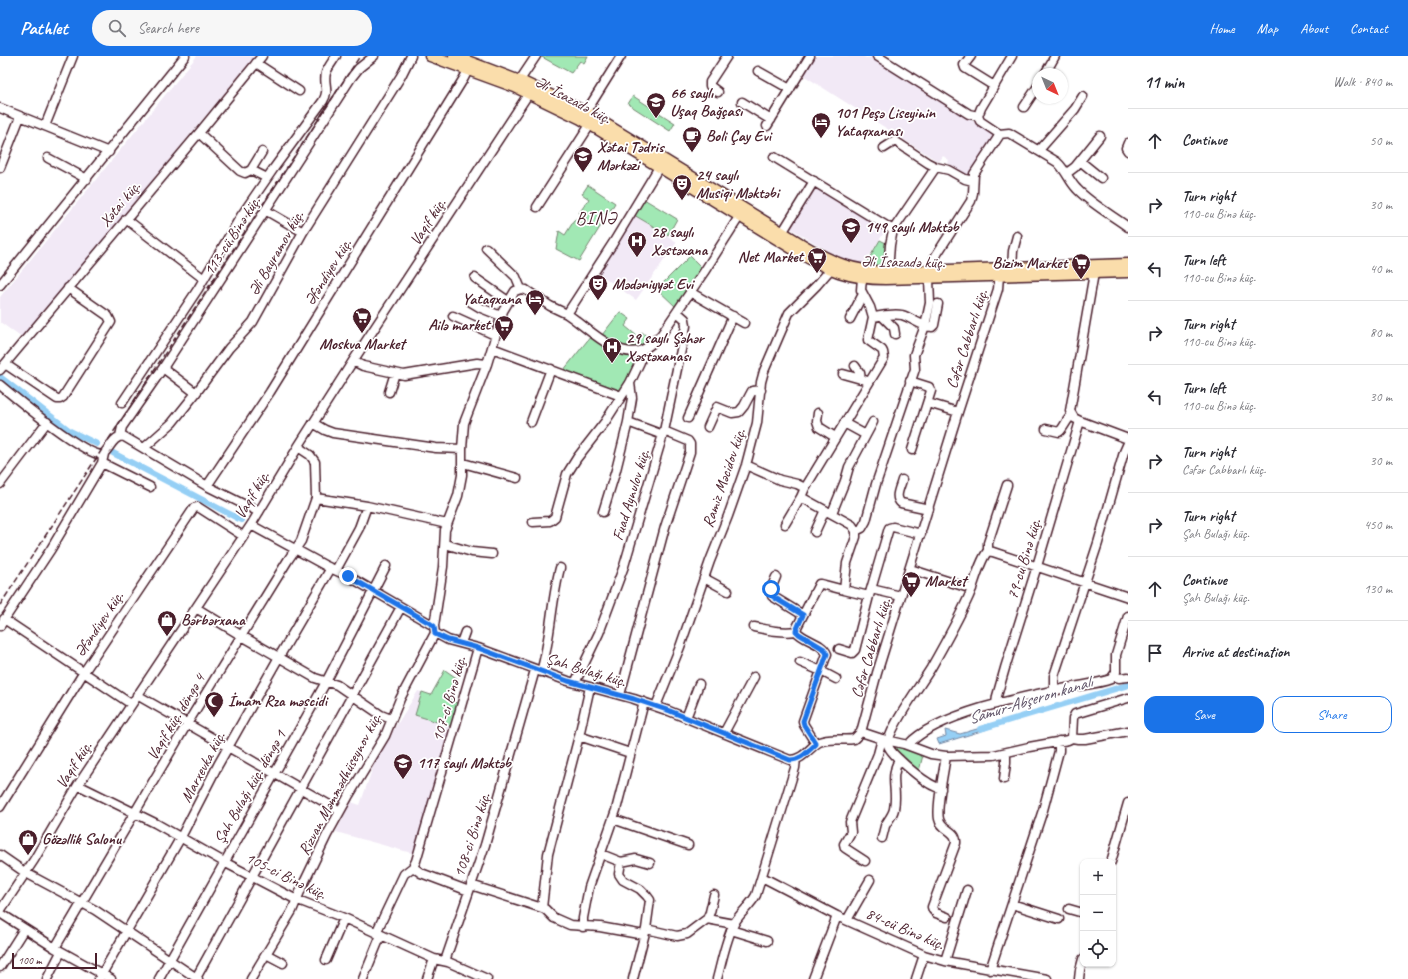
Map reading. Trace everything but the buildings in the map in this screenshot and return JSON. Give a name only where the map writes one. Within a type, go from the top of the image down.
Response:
[{"type":"main road","name":"Əli İsazadə küç.","points":[[430,56],[529,93],[583,116],[590,125],[659,161]]},
{"type":"main road","name":"Əli İsazadə küç.","points":[[454,56],[520,80],[659,161],[742,213],[798,252],[830,270],[862,278],[885,279],[999,272],[1128,272]]},
{"type":"main road","name":"Əli İsazadə küç.","points":[[742,213],[834,262],[864,270],[932,275]]},
{"type":"main road","name":"Əli İsazadə küç.","points":[[999,272],[1012,268],[1128,264]]},
{"type":"street","points":[[45,126],[73,56]]},
{"type":"street","points":[[0,285],[109,152],[185,56]]},
{"type":"street","name":"Xətai küç.","points":[[2,367],[262,56]]},
{"type":"street","points":[[122,403],[204,279],[241,216],[323,101],[327,89],[326,73],[336,56]]},
{"type":"street","name":"113-cü Binə küç.","points":[[104,454],[115,439],[120,436],[122,427],[163,368],[351,78],[359,68],[374,56]]},
{"type":"street","name":"Əli Bayramov küç.","points":[[144,448],[167,428],[196,393],[229,348],[253,322],[303,232],[401,76],[411,56]]},
{"type":"street","points":[[520,80],[536,56]]},
{"type":"street","points":[[583,116],[620,56]]},
{"type":"street","points":[[718,92],[710,86],[710,82],[727,56]]},
{"type":"street","points":[[742,102],[769,123],[810,56]]},
{"type":"street","points":[[877,56],[968,114],[978,116]]},
{"type":"street","points":[[970,56],[964,65],[965,68],[994,86]]},
{"type":"street","points":[[978,116],[1012,56]]},
{"type":"street","points":[[1048,68],[1055,56]]},
{"type":"street","points":[[256,63],[299,91]]},
{"type":"street","name":"Əfəndiyev küç.","points":[[207,486],[270,392],[468,70]]},
{"type":"street","points":[[758,70],[790,89]]},
{"type":"street","name":"Vaqif küç.","points":[[0,912],[26,872],[78,785],[243,536],[353,361],[529,93]]},
{"type":"street","points":[[1024,107],[1032,95]]},
{"type":"street","points":[[1039,150],[1075,109],[1083,96]]},
{"type":"street","points":[[0,108],[109,152]]},
{"type":"street","points":[[978,116],[980,121],[999,134],[1009,133],[1057,162],[1082,194],[1128,227]]},
{"type":"street","points":[[0,168],[20,117]]},
{"type":"street","points":[[537,207],[590,125]]},
{"type":"street","points":[[199,133],[240,171],[245,173],[251,170],[262,152]]},
{"type":"street","points":[[856,531],[862,528],[866,521],[876,484],[915,369],[914,355],[925,326],[930,303],[935,256],[971,201],[973,181],[976,170],[998,138],[999,134]]},
{"type":"street","points":[[1067,173],[1080,161],[1100,136]]},
{"type":"street","points":[[884,148],[894,141],[936,167],[949,170],[973,181]]},
{"type":"street","points":[[1128,143],[1126,148],[1128,151]]},
{"type":"street","points":[[774,157],[893,230]]},
{"type":"street","points":[[48,158],[87,179]]},
{"type":"street","points":[[567,314],[613,243],[659,161]]},
{"type":"street","points":[[1080,161],[1101,178]]},
{"type":"street","points":[[888,272],[890,245],[893,230],[936,167]]},
{"type":"street","points":[[251,170],[267,178]]},
{"type":"street","points":[[782,233],[814,181]]},
{"type":"street","points":[[265,210],[303,232]]},
{"type":"street","points":[[486,248],[516,277],[521,288],[567,314],[611,346],[627,352],[641,351],[654,342],[677,312],[742,213]]},
{"type":"street","points":[[126,219],[204,279]]},
{"type":"street","points":[[1012,268],[1013,251],[1018,236]]},
{"type":"street","name":"Ramiz Məcidov küç.","points":[[656,706],[680,647],[712,555],[734,501],[746,465],[757,423],[764,371],[789,313],[830,270]]},
{"type":"street","name":"Cəfər Cabbarlı küç.","points":[[861,732],[877,673],[998,289],[999,272]]},
{"type":"street","points":[[1094,273],[1070,411],[1072,415],[1080,421],[1128,438]]},
{"type":"street","points":[[474,278],[508,301]]},
{"type":"street","points":[[785,524],[844,423],[865,380],[884,358],[882,350],[868,340],[873,317],[870,307],[861,290],[862,278]]},
{"type":"street","points":[[2,367],[57,399],[63,397],[111,322],[108,316],[68,288]]},
{"type":"street","name":"Rizvan Məmmədhüseynov küç.","points":[[251,979],[292,911],[305,880],[340,812],[385,736],[400,699],[434,630],[443,567],[447,524],[459,490],[462,475],[464,423],[487,364],[501,316],[508,301],[515,291],[521,288]]},
{"type":"street","points":[[690,292],[744,323]]},
{"type":"street","points":[[850,319],[863,294]]},
{"type":"street","points":[[471,302],[481,308],[501,316]]},
{"type":"street","points":[[873,317],[902,315],[925,326],[932,326],[934,325],[938,304]]},
{"type":"street","name":"Fuad Aynulov küç.","points":[[575,683],[599,633],[618,584],[664,433],[686,326],[684,317],[677,312]]},
{"type":"street","points":[[453,316],[495,335]]},
{"type":"street","points":[[688,418],[732,316]]},
{"type":"street","points":[[882,316],[894,328],[895,334]]},
{"type":"street","points":[[492,348],[621,396]]},
{"type":"street","points":[[533,522],[550,521],[555,517],[567,474],[577,458],[605,422],[630,383],[640,362],[641,351]]},
{"type":"street","points":[[353,361],[362,366],[409,375],[477,363],[487,364]]},
{"type":"street","points":[[855,366],[865,380]]},
{"type":"street","points":[[163,368],[196,393]]},
{"type":"street","points":[[531,422],[551,369]]},
{"type":"street","points":[[390,392],[395,373]]},
{"type":"street","points":[[843,374],[865,380]]},
{"type":"street","points":[[910,381],[931,389],[932,392],[912,450]]},
{"type":"street","points":[[603,512],[616,470],[628,422],[632,398],[630,383]]},
{"type":"street","points":[[0,386],[47,422],[85,448],[98,455],[104,454],[102,463],[62,532],[2,622],[84,672],[131,704]]},
{"type":"street","points":[[708,427],[717,407],[732,413],[739,412],[752,391],[761,390]]},
{"type":"street","points":[[928,403],[958,412]]},
{"type":"street","points":[[818,413],[817,421],[819,427],[835,437]]},
{"type":"street","points":[[1046,429],[1059,432],[1062,430],[1065,422],[1072,415]]},
{"type":"street","name":"79-cu Binə küç.","points":[[996,704],[1005,668],[1080,421]]},
{"type":"street","points":[[0,484],[47,422]]},
{"type":"street","points":[[620,695],[665,527],[690,452],[690,444],[688,441],[628,422]]},
{"type":"street","points":[[815,532],[845,481],[849,467],[872,422]]},
{"type":"street","points":[[313,423],[325,430],[333,432],[436,448],[462,449]]},
{"type":"street","points":[[844,423],[866,435]]},
{"type":"street","points":[[120,436],[127,438],[207,486],[258,512]]},
{"type":"street","points":[[1054,691],[1054,676],[1086,582],[1124,452],[1128,443]]},
{"type":"street","points":[[298,447],[310,455],[315,462],[316,498],[367,506],[447,524]]},
{"type":"street","points":[[463,462],[517,478]]},
{"type":"street","points":[[102,463],[150,487]]},
{"type":"street","points":[[746,465],[780,480],[797,484],[805,488]]},
{"type":"street","points":[[902,480],[897,496],[898,501],[929,510]]},
{"type":"street","points":[[865,861],[845,848],[844,844],[851,832],[850,822],[878,754],[931,669],[972,589],[983,558],[988,552],[988,543],[1007,486]]},
{"type":"street","points":[[801,496],[852,525],[856,531],[856,537],[847,563],[844,590]]},
{"type":"street","name":"Vaqif küç. döngə 4","points":[[47,979],[58,950],[82,902],[188,724],[301,541],[316,498]]},
{"type":"street","name":"Marxevka küç.","points":[[101,976],[181,837],[228,747],[279,657],[359,528],[367,506]]},
{"type":"street","name":"Əfəndiyev küç.","points":[[0,807],[84,672],[194,508],[198,507],[243,536]]},
{"type":"street","name":"Şah Bulağı küç.","points":[[250,525],[334,569],[401,607],[443,638],[478,648],[538,671],[575,683],[656,706],[784,758],[790,760],[796,759]]},
{"type":"street","points":[[839,649],[852,653],[855,650],[889,528],[893,527],[921,534]]},
{"type":"street","points":[[445,544],[472,552],[492,554]]},
{"type":"street","points":[[988,552],[994,552],[1128,597]]},
{"type":"street","name":"Şah Bulağı küç. döngə 1","points":[[159,979],[326,682],[374,592],[386,566]]},
{"type":"street","name":"108-ci Binə küç.","points":[[445,961],[485,844],[538,671],[547,650],[555,587],[560,568]]},
{"type":"street","points":[[910,569],[972,589]]},
{"type":"street","points":[[776,577],[771,589],[772,596],[803,615]]},
{"type":"street","points":[[704,578],[728,591]]},
{"type":"street","points":[[796,631],[819,584],[844,590],[901,596]]},
{"type":"street","points":[[0,856],[26,872],[82,902],[169,961],[197,978],[401,607]]},
{"type":"street","points":[[196,608],[314,678],[337,685],[381,715],[391,719]]},
{"type":"street","points":[[908,745],[931,728],[945,721],[996,704],[1109,680],[1116,672],[1116,654],[1128,616]]},
{"type":"street","points":[[754,627],[769,631],[796,631]]},
{"type":"street","points":[[796,631],[802,637],[824,649],[827,654],[803,721],[816,744]]},
{"type":"street","points":[[461,643],[464,632]]},
{"type":"street","name":"107-ci Binə küç.","points":[[363,979],[379,934],[404,874],[413,867],[416,861],[478,648]]},
{"type":"street","points":[[800,662],[836,679]]},
{"type":"street","points":[[1114,676],[1120,678],[1128,677]]},
{"type":"street","points":[[724,734],[754,677]]},
{"type":"street","points":[[686,718],[699,684]]},
{"type":"street","points":[[542,908],[548,854],[579,736],[590,687]]},
{"type":"street","points":[[137,695],[340,812]]},
{"type":"street","points":[[1072,738],[1073,718],[1075,714],[1128,698]]},
{"type":"street","points":[[583,927],[586,898],[613,819],[644,702]]},
{"type":"street","points":[[717,979],[732,927],[742,912],[754,899],[762,877],[795,768],[796,759],[816,744],[828,740],[854,739],[861,732],[908,745],[931,754],[946,756],[981,756],[1006,754],[1029,747],[1072,738],[1085,739],[1128,731]]},
{"type":"street","points":[[579,736],[630,753]]},
{"type":"street","points":[[886,740],[889,748],[899,759],[924,780],[941,789]]},
{"type":"street","points":[[990,970],[1043,810],[1059,751],[1059,741]]},
{"type":"street","points":[[1004,779],[1006,754]]},
{"type":"street","points":[[946,756],[941,789],[939,820],[941,824],[953,833],[956,843],[932,907],[936,913],[947,917]]},
{"type":"street","points":[[882,838],[885,827],[894,811],[893,775],[899,759]]},
{"type":"street","name":"105-ci Binə küç.","points":[[78,785],[181,837],[224,862],[297,900],[344,918],[434,959],[445,961],[487,979]]},
{"type":"street","points":[[1112,859],[1128,803]]},
{"type":"street","points":[[613,819],[688,845]]},
{"type":"street","points":[[601,854],[621,862],[636,859],[650,863]]},
{"type":"street","points":[[621,862],[619,874],[622,880],[640,889],[648,896],[650,900],[645,932],[633,979]]},
{"type":"street","points":[[413,867],[421,873],[545,909],[554,918],[563,923],[583,927],[677,936],[682,936],[691,932],[706,919],[714,895]]},
{"type":"street","name":"84-cü Binə küç.","points":[[762,877],[837,916],[924,955],[990,970],[1047,979]]},
{"type":"street","points":[[847,920],[870,880]]},
{"type":"street","points":[[945,961],[967,890]]},
{"type":"street","points":[[1012,904],[1059,919]]},
{"type":"street","points":[[1069,908],[1080,912]]},
{"type":"street","points":[[0,912],[24,929],[101,976],[111,979]]},
{"type":"street","points":[[812,979],[837,916]]},
{"type":"street","points":[[326,960],[344,918]]},
{"type":"street","points":[[706,919],[732,927],[767,941]]},
{"type":"street","points":[[0,967],[24,929]]},
{"type":"street","points":[[266,954],[283,963]]},
{"type":"street","points":[[916,979],[924,955]]},
{"type":"street","points":[[427,979],[434,959]]},
{"type":"street","points":[[1079,979],[1081,967]]},
{"type":"shaded area","points":[[197,56],[255,56],[22,338],[0,322],[0,297]]},
{"type":"shaded area","points":[[815,56],[873,57],[996,136],[970,176],[948,163],[949,160],[943,156],[939,162],[803,75]]},
{"type":"shaded area","points":[[818,185],[887,228],[863,265],[841,259],[790,228]]},
{"type":"shaded area","name":"28 saylı Xəstəxana","points":[[634,215],[677,242],[636,300],[598,273]]},
{"type":"shaded area","name":"117 saylı Məktəb","points":[[418,691],[460,704],[415,854],[336,832],[351,802],[360,805],[376,758]]},
{"type":"green space","points":[[540,56],[588,56],[584,63],[580,61],[571,73]]},
{"type":"green space","points":[[633,96],[675,123],[670,131],[628,104]]},
{"type":"green space","points":[[588,185],[615,203],[579,261],[556,249],[559,231],[565,235],[575,219],[582,223],[586,218],[579,213],[589,199],[582,194]]},
{"type":"green space","points":[[644,199],[677,219],[668,235],[634,215]]},
{"type":"green space","points":[[880,240],[886,243],[885,265],[881,267],[865,265]]},
{"type":"green space","points":[[690,256],[703,269],[676,307],[657,289]]},
{"type":"green space","points":[[620,312],[630,319],[625,326],[637,336],[642,332],[651,340],[638,347],[626,348],[602,335]]},
{"type":"green space","points":[[591,336],[638,354],[638,362],[620,392],[563,371]]},
{"type":"green space","points":[[445,670],[458,679],[451,701],[460,704],[453,727],[415,715],[422,692],[431,695]]},
{"type":"green space","points":[[894,746],[923,755],[919,771],[898,751]]},
{"type":"water","points":[[987,726],[988,729],[939,744],[937,739],[946,736],[945,730],[960,734]]},
{"type":"waterway","name":"Samur-Abşeron kanalı","points":[[0,377],[70,431],[97,444]]},
{"type":"waterway","name":"Samur-Abşeron kanalı","points":[[113,453],[241,520]]},
{"type":"waterway","name":"Samur-Abşeron kanalı","points":[[980,729],[1128,685]]},
{"type":"railway","points":[[0,605],[360,56]]},
{"type":"place","name":"66 saylı Uşaq Bağçası","points":[[656,119]]},
{"type":"place","name":"101 Peşə Liseyinin Yataqxanası","points":[[821,139]]},
{"type":"place","name":"Boli Çay Evi","points":[[692,153]]},
{"type":"place","name":"Xətai Tədris Mərkəzi","points":[[583,173]]},
{"type":"place","name":"24 saylı Musiqi Məktəbi","points":[[682,201]]},
{"type":"place","name":"149 saylı Məktəb","points":[[851,244]]},
{"type":"place","name":"28 saylı Xəstəxana","points":[[637,258]]},
{"type":"place","name":"Net Market","points":[[817,274]]},
{"type":"place","name":"Bizim Market","points":[[1081,280]]},
{"type":"place","name":"Mədəniyyət Evi","points":[[598,301]]},
{"type":"place","name":"Yataqxana","points":[[535,316]]},
{"type":"place","name":"Moskva Market","points":[[362,334]]},
{"type":"place","name":"Ailә market","points":[[504,342]]},
{"type":"place","name":"29 saylı Şəhər Xəstəxanası","points":[[612,364]]},
{"type":"place","name":"Market","points":[[911,598]]},
{"type":"place","name":"Bərbərxana","points":[[167,637]]},
{"type":"place","name":"İmam Rza məscidi","points":[[214,718]]},
{"type":"place","name":"117 saylı Məktəb","points":[[403,780]]},
{"type":"place","name":"Gözəllik Salonu","points":[[28,856]]},
{"type":"district","name":"BINƏ","points":[[596,218]]},
{"type":"route","points":[[348,576],[428,622],[434,626],[435,634],[443,638],[478,648],[583,686],[656,706],[765,751],[793,760],[799,758],[816,744],[803,721],[827,654],[824,649],[802,637],[796,631],[803,615],[772,596],[771,589]]}]
